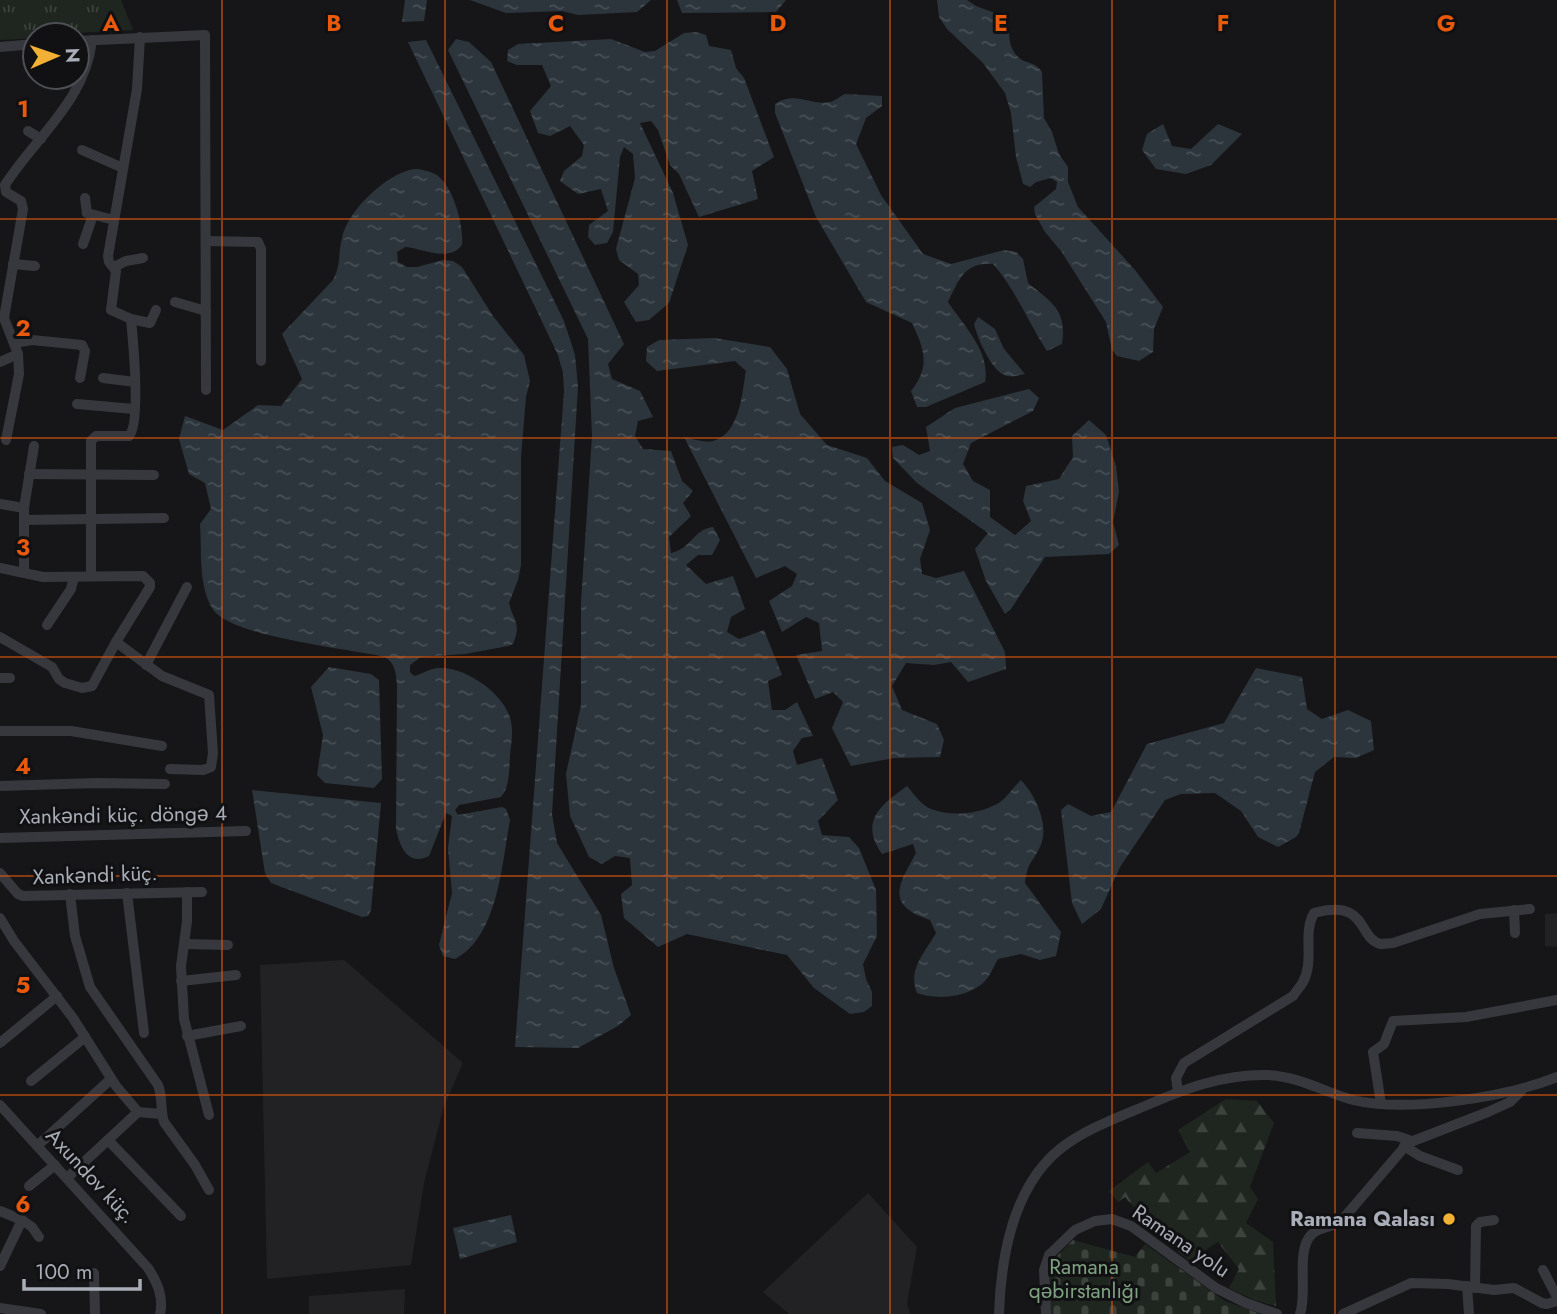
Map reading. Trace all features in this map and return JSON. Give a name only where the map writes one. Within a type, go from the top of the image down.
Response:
[{"type":"street","points":[[6,440],[19,374],[16,349],[2,318],[23,205],[2,188],[75,90],[86,69],[92,40],[205,35],[206,390]]},
{"type":"street","points":[[140,37],[137,89],[108,261],[116,271],[111,310],[131,319],[150,323],[156,310]]},
{"type":"street","points":[[0,47],[21,45]]},
{"type":"street","points":[[28,131],[41,139]]},
{"type":"street","points":[[82,150],[123,168]]},
{"type":"street","points":[[85,198],[87,213],[114,220]]},
{"type":"street","points":[[83,244],[93,215]]},
{"type":"street","points":[[206,242],[258,242],[261,249],[261,361]]},
{"type":"street","points":[[114,267],[126,261],[143,258]]},
{"type":"street","points":[[13,264],[35,266]]},
{"type":"street","points":[[175,302],[206,311]]},
{"type":"street","points":[[90,576],[92,438],[131,435],[135,382],[131,319]]},
{"type":"street","points":[[0,362],[32,340],[82,345],[85,351],[80,378]]},
{"type":"street","points":[[103,378],[135,382]]},
{"type":"street","points":[[77,404],[134,409]]},
{"type":"street","points":[[24,573],[24,508],[34,446]]},
{"type":"street","points":[[29,474],[154,475]]},
{"type":"street","points":[[0,504],[24,508]]},
{"type":"street","points":[[24,520],[164,517]]},
{"type":"street","points":[[0,568],[43,577],[143,576],[150,583],[92,686],[82,688],[65,683],[59,679],[52,667],[0,637]]},
{"type":"street","points":[[47,625],[71,589],[74,577]]},
{"type":"street","points":[[146,665],[187,587]]},
{"type":"street","points":[[116,642],[175,683],[209,695],[213,753],[211,767],[209,770],[170,769]]},
{"type":"street","points":[[0,731],[71,731],[162,746]]},
{"type":"street","points":[[0,786],[165,784]]},
{"type":"street","name":"Xankəndi küç. döngə 4","points":[[0,838],[246,831]]},
{"type":"street","name":"Xankəndi küç.","points":[[1,876],[23,896],[202,892]]},
{"type":"street","points":[[127,892],[144,1032]]},
{"type":"street","points":[[187,892],[181,981],[187,1036],[209,1115]]},
{"type":"street","points":[[71,894],[75,936],[90,987],[158,1085],[164,1122],[195,1165],[209,1190]]},
{"type":"street","points":[[1178,1091],[1175,1078],[1184,1063],[1293,996],[1304,980],[1308,962],[1309,922],[1314,914],[1344,911],[1357,916],[1373,939],[1381,944],[1393,943],[1480,914],[1530,909]]},
{"type":"street","points":[[1514,910],[1515,933]]},
{"type":"street","points":[[0,918],[14,941],[57,996],[111,1079],[138,1112],[161,1114]]},
{"type":"street","points":[[185,944],[228,945]]},
{"type":"street","points":[[181,981],[236,975]]},
{"type":"street","points":[[0,1043],[57,996]]},
{"type":"street","points":[[1381,1104],[1373,1052],[1384,1044],[1393,1021],[1466,1017],[1557,1000]]},
{"type":"street","points":[[187,1036],[241,1026]]},
{"type":"street","points":[[32,1082],[85,1037]]},
{"type":"street","points":[[999,1314],[1006,1249],[1022,1202],[1045,1163],[1078,1137],[1178,1091],[1218,1080],[1267,1075],[1297,1080],[1356,1101],[1381,1104],[1447,1101],[1522,1090],[1557,1077]]},
{"type":"street","points":[[37,1146],[111,1079]]},
{"type":"street","points":[[1300,1314],[1303,1301],[1304,1247],[1308,1238],[1318,1230],[1335,1226],[1342,1220],[1408,1143],[1510,1102],[1522,1090]]},
{"type":"street","name":"Axundov küç.","points":[[0,1105],[148,1268],[159,1286],[162,1308],[160,1314]]},
{"type":"street","points":[[67,1178],[138,1112]]},
{"type":"street","points":[[1357,1133],[1397,1136],[1420,1156],[1458,1170]]},
{"type":"street","points":[[108,1140],[181,1216]]},
{"type":"street","points":[[29,1186],[55,1165]]},
{"type":"street","points":[[0,1211],[22,1220],[32,1227],[39,1237]]},
{"type":"street","name":"Ramana yolu","points":[[1046,1314],[1044,1270],[1049,1255],[1075,1230],[1095,1221],[1112,1219],[1130,1226],[1216,1288],[1277,1314]]},
{"type":"street","points":[[0,1266],[22,1220]]},
{"type":"street","points":[[1469,1314],[1476,1226],[1480,1222],[1494,1220]]},
{"type":"street","points":[[1348,1313],[1411,1283],[1514,1288],[1547,1304],[1557,1299],[1543,1270]]},
{"type":"street","points":[[94,1273],[94,1314]]},
{"type":"street","points":[[0,1308],[41,1314]]},
{"type":"shaded area","points":[[1557,913],[1557,947],[1545,946],[1545,914]]},
{"type":"shaded area","points":[[344,960],[463,1063],[444,1106],[424,1183],[411,1265],[267,1279],[260,965]]},
{"type":"shaded area","points":[[868,1193],[917,1247],[907,1303],[910,1314],[789,1314],[763,1292]]},
{"type":"shaded area","points":[[405,1289],[404,1314],[309,1314],[309,1296]]},
{"type":"green space","points":[[0,0],[121,0],[133,30],[91,32],[91,21],[21,21],[21,39],[0,40]]},
{"type":"green space","points":[[1226,1099],[1257,1101],[1274,1123],[1250,1187],[1258,1199],[1246,1223],[1273,1242],[1276,1306],[1254,1300],[1229,1288],[1239,1269],[1218,1242],[1189,1260],[1159,1236],[1125,1197],[1118,1202],[1109,1191],[1148,1162],[1156,1173],[1190,1152],[1178,1130]]},
{"type":"green space","name":"Ramana qəbirstanlığı","points":[[1073,1240],[1135,1257],[1145,1244],[1225,1301],[1261,1314],[1050,1314],[1050,1263]]},
{"type":"water","points":[[405,0],[427,0],[424,21],[402,22]]},
{"type":"water","points":[[470,0],[651,0],[637,12],[578,15],[562,11],[506,13]]},
{"type":"water","points":[[677,0],[786,0],[776,12],[682,13]]},
{"type":"water","points":[[937,0],[967,0],[1003,16],[1009,22],[1010,43],[1014,52],[1042,72],[1044,118],[1059,154],[1068,167],[1068,182],[1078,207],[1135,270],[1163,307],[1154,329],[1153,352],[1139,361],[1117,356],[1112,350],[1106,322],[1061,251],[1045,232],[1034,207],[1056,189],[1057,182],[1051,178],[1036,182],[1030,187],[1023,184],[1005,93],[983,63],[947,29],[939,17]]},
{"type":"water","points":[[684,33],[706,35],[709,46],[731,50],[774,157],[752,171],[758,199],[699,217],[679,174],[670,165],[658,130],[651,121],[640,123],[673,193],[688,245],[669,303],[649,320],[636,322],[624,302],[639,285],[638,274],[619,260],[616,249],[635,178],[633,154],[624,147],[620,157],[613,232],[607,243],[595,245],[588,237],[589,225],[608,211],[601,189],[578,194],[560,181],[564,171],[582,156],[584,145],[570,126],[550,136],[538,133],[530,111],[551,86],[542,65],[517,65],[507,61],[508,50],[518,44],[611,39],[645,52],[655,51]]},
{"type":"water","points":[[456,39],[469,42],[491,62],[624,344],[608,364],[612,379],[640,391],[653,417],[638,421],[635,436],[643,449],[671,451],[682,481],[693,491],[683,503],[691,516],[669,537],[671,553],[713,527],[720,540],[712,555],[698,555],[686,565],[706,584],[733,576],[745,609],[731,617],[727,632],[739,639],[764,630],[782,675],[768,681],[772,710],[785,710],[797,702],[813,736],[802,738],[793,751],[797,765],[822,758],[838,800],[818,821],[822,835],[849,837],[859,848],[876,890],[877,936],[863,964],[872,992],[872,1006],[864,1012],[850,1014],[814,988],[787,955],[687,934],[658,947],[624,918],[621,894],[632,885],[630,858],[615,856],[602,864],[589,857],[570,816],[566,774],[581,705],[581,602],[592,436],[588,339],[448,50]]},
{"type":"water","points":[[426,40],[564,321],[575,355],[578,386],[552,814],[557,843],[601,915],[614,968],[631,1015],[618,1026],[578,1048],[515,1047],[564,391],[563,373],[558,355],[408,42]]},
{"type":"water","points":[[845,94],[882,96],[882,106],[866,118],[856,144],[881,195],[923,254],[951,264],[1004,250],[1016,252],[1023,259],[1028,283],[1051,302],[1060,315],[1062,344],[1047,351],[1008,284],[993,264],[975,266],[964,274],[948,302],[980,350],[986,371],[985,382],[926,407],[917,407],[911,391],[921,373],[923,357],[912,323],[866,302],[816,217],[775,113],[775,104],[790,98],[823,103],[834,101]]},
{"type":"water","points":[[1163,124],[1172,146],[1191,149],[1218,124],[1242,134],[1211,165],[1186,174],[1156,169],[1142,150],[1147,134]]},
{"type":"water","points":[[414,169],[435,174],[447,187],[459,217],[462,245],[443,254],[405,247],[397,252],[398,262],[407,267],[417,267],[443,260],[453,261],[462,267],[493,316],[524,355],[530,381],[521,457],[521,565],[509,603],[517,627],[516,637],[513,644],[508,646],[465,654],[421,657],[410,665],[410,672],[414,676],[433,669],[449,669],[482,683],[500,700],[511,723],[508,783],[504,793],[501,797],[459,805],[455,810],[458,815],[502,807],[506,809],[510,820],[496,897],[489,917],[481,934],[455,959],[443,956],[439,945],[452,893],[448,848],[452,816],[446,813],[429,856],[421,859],[415,859],[405,852],[396,828],[397,686],[393,666],[385,657],[292,640],[241,627],[223,618],[212,608],[204,588],[200,524],[211,509],[205,483],[189,474],[179,439],[185,416],[223,430],[258,405],[281,406],[302,379],[282,334],[333,280],[345,227],[360,205],[381,185]]},
{"type":"water","points":[[978,317],[995,329],[1004,349],[1025,374],[1007,376],[996,368],[986,354],[976,330],[974,324]]},
{"type":"water","points":[[714,338],[770,347],[787,369],[800,414],[827,445],[867,458],[885,481],[922,503],[930,530],[920,559],[922,574],[936,578],[964,571],[1005,652],[1006,669],[968,682],[951,662],[934,665],[906,663],[892,686],[902,710],[937,724],[944,740],[940,757],[894,758],[851,766],[832,728],[843,702],[833,692],[815,699],[796,655],[822,651],[819,623],[806,617],[782,632],[769,601],[792,586],[797,574],[785,566],[756,578],[684,437],[713,441],[729,430],[738,412],[746,371],[735,361],[657,371],[646,361],[647,347],[659,340]]},
{"type":"water","points":[[1029,389],[1039,398],[1033,411],[971,443],[963,464],[973,481],[990,490],[990,517],[1015,535],[1031,521],[1023,501],[1026,486],[1059,479],[1073,457],[1072,436],[1089,420],[1106,435],[1116,466],[1119,492],[1113,522],[1119,545],[1109,554],[1045,557],[1005,614],[986,581],[975,549],[988,533],[917,483],[893,458],[892,447],[903,445],[919,455],[930,451],[926,427],[955,408]]},
{"type":"water","points":[[329,667],[371,674],[379,680],[382,779],[374,788],[325,783],[317,775],[323,735],[311,687]]},
{"type":"water","points":[[1256,668],[1302,677],[1307,709],[1322,719],[1348,710],[1371,721],[1374,750],[1356,758],[1334,757],[1315,772],[1299,833],[1278,847],[1258,837],[1241,811],[1215,793],[1181,794],[1165,800],[1120,867],[1101,909],[1082,924],[1072,903],[1061,810],[1068,804],[1091,816],[1111,812],[1147,744],[1224,723]]},
{"type":"water","points":[[1021,780],[1032,794],[1040,812],[1043,830],[1043,839],[1029,867],[1025,883],[1061,932],[1056,956],[1040,960],[1021,954],[998,959],[983,983],[960,995],[942,997],[917,993],[914,976],[916,969],[936,933],[930,920],[906,908],[901,901],[899,893],[904,875],[916,853],[913,844],[882,854],[873,832],[876,815],[907,786],[931,809],[965,813],[997,804]]},
{"type":"water","points":[[252,790],[381,803],[371,910],[368,916],[362,917],[271,883],[265,873]]},
{"type":"water","points":[[511,1215],[517,1242],[460,1259],[453,1228]]},
{"type":"place","name":"Ramana Qalası","points":[[1449,1219]]}]
